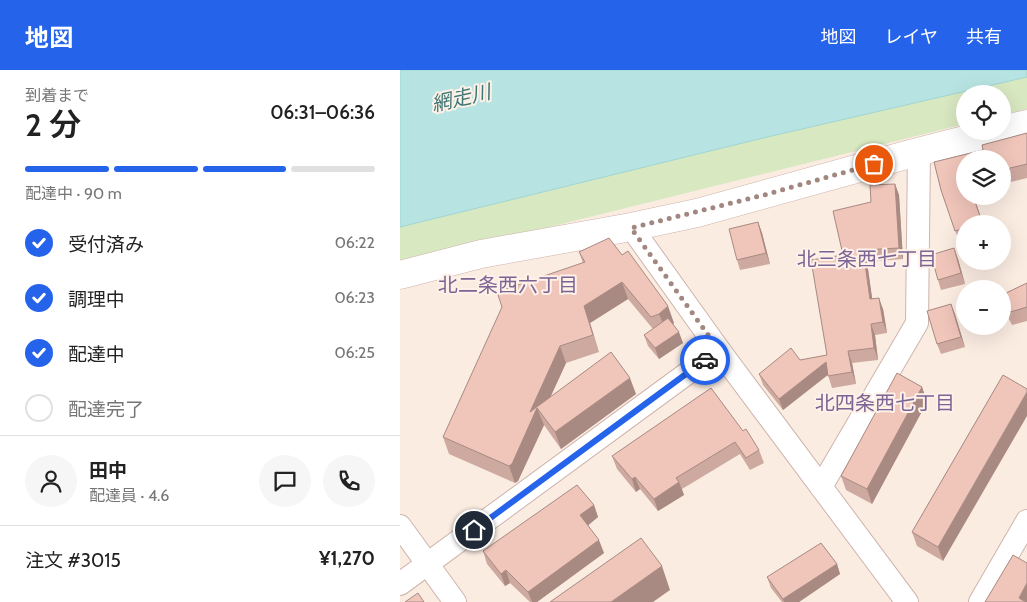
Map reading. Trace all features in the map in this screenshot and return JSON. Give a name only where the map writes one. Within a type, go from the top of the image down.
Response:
[{"type":"street","points":[[1011,128],[1027,124]]},
{"type":"street","points":[[400,275],[481,254],[631,228],[764,195],[964,140]]},
{"type":"street","points":[[821,487],[916,322],[919,151]]},
{"type":"street","points":[[631,228],[719,350],[907,602]]},
{"type":"street","points":[[400,584],[719,350]]},
{"type":"street","points":[[980,602],[1027,522]]},
{"type":"street","points":[[400,526],[455,602]]},
{"type":"green space","points":[[1027,77],[1027,109],[1011,113],[1011,85],[992,85]]},
{"type":"green space","points":[[956,93],[956,126],[400,264],[400,227],[763,138]]},
{"type":"water","name":"網走川","points":[[400,70],[1027,70],[1027,77],[992,85],[956,85],[956,93],[763,138],[400,227]]},
{"type":"building","points":[[1027,133],[1027,164],[1011,168],[1011,150],[983,150],[982,145],[1001,140],[1011,140],[1011,137]]},
{"type":"building","points":[[956,157],[956,205],[976,205],[980,215],[956,215],[956,231],[941,190],[934,162]]},
{"type":"building","points":[[895,184],[899,248],[863,250],[870,299],[879,298],[883,322],[871,324],[874,348],[848,351],[852,372],[828,376],[826,362],[779,399],[759,374],[791,348],[800,360],[827,355],[811,260],[843,255],[833,211],[871,202],[870,185]]},
{"type":"building","points":[[758,222],[766,253],[737,260],[729,229]]},
{"type":"building","points":[[609,238],[622,255],[628,251],[668,306],[659,314],[651,317],[622,282],[584,306],[593,335],[560,346],[530,412],[611,352],[630,378],[555,432],[537,408],[512,464],[509,466],[443,437],[502,307],[497,292],[585,262],[579,252]]},
{"type":"building","points":[[954,248],[956,270],[960,270],[961,273],[938,280],[931,255]]},
{"type":"building","points":[[1027,283],[1027,307],[1011,312],[1011,291]]},
{"type":"building","points":[[951,304],[956,320],[956,335],[960,335],[961,337],[937,344],[927,311]]},
{"type":"building","points":[[668,318],[679,332],[655,348],[644,335]]},
{"type":"building","points":[[897,373],[922,387],[867,489],[841,476]]},
{"type":"building","points":[[1003,375],[1027,389],[1027,392],[938,547],[912,532]]},
{"type":"building","points":[[711,388],[743,431],[746,429],[759,450],[746,458],[735,442],[676,478],[679,482],[654,499],[635,477],[632,479],[612,456]]},
{"type":"building","points":[[577,485],[594,505],[580,515],[599,540],[528,592],[506,570],[501,574],[483,551]]},
{"type":"building","points":[[641,538],[662,566],[611,602],[550,602]]},
{"type":"building","points":[[821,543],[837,564],[783,599],[767,577]]},
{"type":"building","points":[[1013,555],[1027,563],[1027,583],[1019,598],[1026,602],[985,602]]},
{"type":"building","points":[[418,593],[424,602],[405,602]]},
{"type":"way so far","points":[[705,360],[719,350],[631,228],[697,213],[874,164]]},
{"type":"district","name":"北三条西七丁目","points":[[867,259]]},
{"type":"district","name":"北二条西六丁目","points":[[508,285]]},
{"type":"district","name":"北四条西七丁目","points":[[885,403]]},
{"type":"route","points":[[474,530],[705,360]]}]
